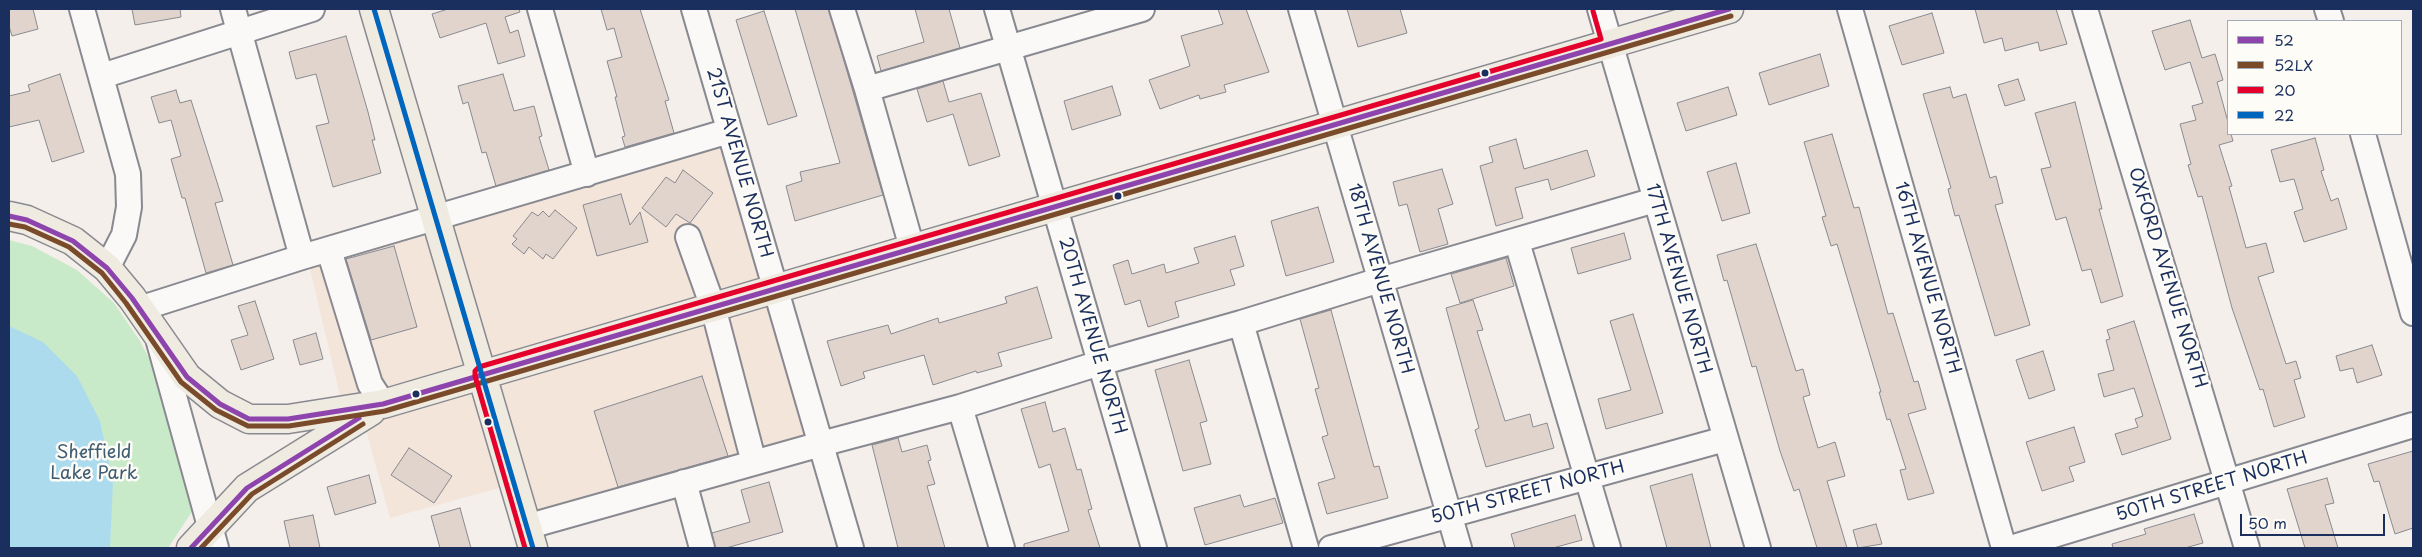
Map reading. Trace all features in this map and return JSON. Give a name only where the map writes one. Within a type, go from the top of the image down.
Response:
[{"type":"main road","points":[[374,9],[530,538]]},
{"type":"main road","points":[[9,216],[27,220],[73,241],[107,268],[139,309],[186,377],[220,404],[249,419],[288,419],[382,404],[1729,9]]},
{"type":"main road","points":[[191,548],[213,538],[247,488],[382,404]]},
{"type":"street","points":[[82,9],[128,174],[129,207],[124,235],[107,268]]},
{"type":"street","points":[[234,9],[302,257]]},
{"type":"street","points":[[102,76],[312,9]]},
{"type":"street","points":[[540,9],[587,174]]},
{"type":"street","name":"21ST AVENUE NORTH","points":[[694,9],[851,548]]},
{"type":"street","points":[[842,9],[867,89],[912,248]]},
{"type":"street","name":"20TH AVENUE NORTH","points":[[997,9],[1154,548]]},
{"type":"street","points":[[867,89],[1142,9]]},
{"type":"street","name":"18TH AVENUE NORTH","points":[[1301,9],[1459,548]]},
{"type":"street","name":"17TH AVENUE NORTH","points":[[1600,9],[1758,548]]},
{"type":"street","name":"16TH AVENUE NORTH","points":[[1850,9],[2004,548]]},
{"type":"street","name":"OXFORD AVENUE NORTH","points":[[2085,9],[2248,548]]},
{"type":"street","points":[[139,309],[302,257],[729,131]]},
{"type":"street","points":[[2363,135],[2413,313]]},
{"type":"street","points":[[530,538],[684,482],[960,407],[1100,363],[1655,200]]},
{"type":"street","points":[[688,237],[713,307],[754,463]]},
{"type":"street","points":[[1517,242],[1608,548]]},
{"type":"street","points":[[329,250],[370,384],[382,404]]},
{"type":"street","points":[[1241,323],[1306,548]]},
{"type":"street","points":[[158,338],[213,538]]},
{"type":"street","points":[[960,407],[1002,548]]},
{"type":"street","name":"50TH STREET NORTH","points":[[2011,548],[2413,425]]},
{"type":"street","name":"50TH STREET NORTH","points":[[1331,548],[1725,439]]},
{"type":"street","points":[[684,482],[702,548]]},
{"type":"shaded area","points":[[716,127],[762,282],[490,362],[444,201]]},
{"type":"shaded area","points":[[421,209],[468,368],[341,400],[306,252]]},
{"type":"shaded area","points":[[767,301],[811,452],[538,528],[496,381]]},
{"type":"shaded area","points":[[474,387],[503,487],[390,518],[365,426],[387,413]]},
{"type":"green space","name":"Sheffield Lake Park","points":[[9,240],[32,246],[77,270],[114,303],[140,341],[155,370],[195,507],[168,548],[9,548]]},
{"type":"water","points":[[9,326],[43,342],[77,376],[100,421],[113,482],[110,548],[9,548]]},
{"type":"building","points":[[9,9],[33,9],[38,29],[12,36],[9,26]]},
{"type":"building","points":[[132,9],[180,9],[181,17],[135,25]]},
{"type":"building","points":[[448,9],[519,9],[520,12],[505,17],[510,33],[518,30],[525,56],[498,64],[486,23],[440,38],[432,14]]},
{"type":"building","points":[[601,9],[640,9],[669,100],[665,101],[674,133],[625,147],[622,137],[625,136],[615,97],[617,97],[607,61],[622,57],[614,28],[607,30]]},
{"type":"building","points":[[795,9],[829,9],[883,195],[795,221],[786,186],[802,181],[800,172],[840,163]]},
{"type":"building","points":[[915,9],[949,9],[960,48],[881,71],[877,56],[924,42]]},
{"type":"building","points":[[1218,9],[1246,9],[1269,72],[1224,85],[1226,92],[1200,99],[1199,95],[1160,109],[1149,80],[1190,66],[1181,36],[1223,24]]},
{"type":"building","points":[[1347,9],[1400,9],[1407,33],[1358,47]]},
{"type":"building","points":[[1975,9],[2056,9],[2067,44],[2040,51],[2038,42],[2005,51],[2002,38],[1984,43]]},
{"type":"building","points":[[764,11],[797,116],[768,125],[736,20]]},
{"type":"building","points":[[1932,13],[1944,53],[1902,65],[1889,26]]},
{"type":"building","points":[[2190,20],[2202,58],[2215,54],[2223,80],[2217,82],[2227,118],[2227,135],[2231,135],[2233,141],[2219,145],[2232,186],[2229,187],[2246,248],[2266,243],[2274,272],[2258,277],[2286,364],[2296,361],[2301,378],[2294,380],[2305,417],[2274,427],[2263,389],[2260,390],[2232,308],[2202,196],[2198,197],[2188,165],[2191,164],[2180,124],[2196,120],[2192,106],[2203,103],[2190,62],[2165,70],[2152,31]]},
{"type":"building","points":[[346,36],[368,112],[375,140],[372,140],[381,173],[333,187],[316,126],[329,123],[316,74],[296,79],[289,52]]},
{"type":"building","points":[[1820,54],[1829,86],[1769,105],[1759,73]]},
{"type":"building","points":[[60,74],[84,152],[52,162],[39,120],[9,127],[9,96],[30,91],[28,85]]},
{"type":"building","points":[[503,74],[514,111],[534,106],[542,136],[539,137],[549,170],[496,186],[486,152],[482,153],[468,102],[463,104],[458,86]]},
{"type":"building","points":[[2018,79],[2025,100],[2005,106],[1998,85]]},
{"type":"building","points":[[943,81],[949,102],[981,93],[1000,156],[969,166],[953,114],[927,122],[917,89]]},
{"type":"building","points":[[1112,86],[1121,115],[1072,130],[1064,101]]},
{"type":"building","points":[[1728,87],[1737,115],[1686,131],[1677,103]]},
{"type":"building","points":[[1950,87],[1953,98],[1966,94],[1990,178],[1996,176],[2003,203],[1995,205],[2030,325],[1995,336],[1959,215],[1955,216],[1948,189],[1951,188],[1923,94]]},
{"type":"building","points":[[176,90],[180,103],[191,100],[223,201],[215,203],[233,265],[206,273],[185,198],[182,198],[171,159],[181,156],[171,120],[159,123],[151,97]]},
{"type":"building","points":[[2075,102],[2102,209],[2099,209],[2123,296],[2101,303],[2091,269],[2082,271],[2066,217],[2056,220],[2041,169],[2051,167],[2035,113]]},
{"type":"building","points":[[1832,134],[1854,208],[1859,207],[1888,314],[1893,313],[1914,382],[1918,381],[1926,409],[1908,414],[1934,493],[1908,500],[1900,470],[1906,469],[1890,419],[1887,420],[1879,392],[1881,392],[1837,244],[1831,246],[1822,217],[1826,216],[1804,142]]},
{"type":"building","points":[[2315,138],[2324,170],[2321,171],[2331,201],[2338,198],[2347,229],[2304,242],[2294,212],[2303,209],[2294,179],[2280,182],[2271,150]]},
{"type":"building","points":[[1516,139],[1524,169],[1587,150],[1595,176],[1551,190],[1548,179],[1515,188],[1523,218],[1496,226],[1480,166],[1493,162],[1489,147]]},
{"type":"building","points":[[1736,163],[1750,213],[1722,221],[1707,172]]},
{"type":"building","points":[[1442,169],[1453,204],[1438,209],[1448,244],[1420,252],[1407,204],[1399,206],[1393,182]]},
{"type":"building","points":[[683,170],[713,193],[690,223],[676,214],[666,227],[642,208],[666,177],[675,183]]},
{"type":"building","points":[[621,194],[630,225],[640,212],[648,242],[597,256],[583,205]]},
{"type":"building","points":[[1318,207],[1334,262],[1286,276],[1271,221]]},
{"type":"building","points":[[555,210],[577,228],[553,259],[546,254],[543,259],[529,247],[524,254],[512,244],[517,239],[513,236],[532,212],[538,216],[543,211],[549,217]]},
{"type":"building","points":[[1624,233],[1631,259],[1578,274],[1571,248]]},
{"type":"building","points":[[1235,236],[1244,266],[1230,270],[1235,285],[1175,302],[1179,317],[1148,327],[1140,300],[1125,305],[1113,265],[1128,260],[1132,274],[1164,264],[1166,273],[1199,263],[1194,248]]},
{"type":"building","points":[[1756,244],[1796,371],[1803,369],[1810,395],[1803,397],[1818,448],[1835,442],[1845,476],[1827,481],[1847,548],[1817,548],[1799,489],[1794,491],[1780,451],[1756,366],[1752,367],[1727,280],[1724,281],[1717,255]]},
{"type":"building","points":[[394,246],[417,327],[371,340],[346,259]]},
{"type":"building","points":[[1506,258],[1514,286],[1460,303],[1451,274]]},
{"type":"building","points":[[1037,287],[1052,338],[998,353],[1002,366],[977,373],[976,371],[933,385],[924,355],[863,372],[865,378],[841,386],[827,341],[888,325],[891,334],[938,318],[939,323],[1007,303],[1005,297]]},
{"type":"building","points":[[1473,300],[1483,330],[1477,331],[1505,421],[1530,414],[1533,427],[1547,423],[1554,448],[1486,467],[1475,430],[1479,428],[1446,308]]},
{"type":"building","points":[[255,301],[274,359],[241,370],[231,340],[248,335],[238,306]]},
{"type":"building","points":[[1331,310],[1374,467],[1379,466],[1388,498],[1327,514],[1318,483],[1335,478],[1322,437],[1328,435],[1315,389],[1319,388],[1300,319]]},
{"type":"building","points":[[1633,314],[1663,413],[1606,429],[1598,399],[1631,390],[1610,321]]},
{"type":"building","points":[[2134,321],[2171,439],[2122,455],[2115,434],[2138,427],[2135,419],[2143,416],[2134,388],[2104,397],[2098,374],[2114,370],[2106,340],[2110,339],[2107,330]]},
{"type":"building","points":[[316,333],[323,359],[300,365],[293,340]]},
{"type":"building","points":[[2372,345],[2382,375],[2357,383],[2353,368],[2340,371],[2336,356]]},
{"type":"building","points":[[2043,351],[2055,390],[2029,399],[2016,360]]},
{"type":"building","points":[[1189,360],[1207,421],[1200,423],[1211,464],[1183,471],[1155,370]]},
{"type":"building","points":[[702,376],[728,456],[618,487],[594,411]]},
{"type":"building","points":[[1045,402],[1053,432],[1065,428],[1077,470],[1081,469],[1092,509],[1088,510],[1100,548],[1024,548],[1024,544],[1069,531],[1050,464],[1039,468],[1021,409]]},
{"type":"building","points":[[2074,427],[2085,462],[2069,467],[2074,481],[2042,491],[2026,442]]},
{"type":"building","points":[[898,438],[902,452],[927,445],[931,460],[928,461],[935,484],[927,486],[945,548],[898,548],[872,445]]},
{"type":"building","points":[[409,448],[452,476],[434,503],[391,475]]},
{"type":"building","points":[[2413,451],[2413,528],[2395,534],[2379,481],[2374,482],[2368,464]]},
{"type":"building","points":[[1692,474],[1711,548],[1667,548],[1650,486]]},
{"type":"building","points":[[369,475],[376,503],[335,515],[327,487]]},
{"type":"building","points":[[2327,478],[2334,503],[2325,505],[2338,548],[2305,548],[2287,489]]},
{"type":"building","points":[[769,482],[783,532],[726,548],[715,548],[712,533],[750,522],[741,490]]},
{"type":"building","points":[[1240,495],[1244,507],[1275,498],[1283,523],[1205,545],[1194,508]]},
{"type":"building","points":[[460,508],[471,548],[440,548],[431,516]]},
{"type":"building","points":[[2194,514],[2203,543],[2185,548],[2113,548],[2112,544],[2146,534],[2144,529]]},
{"type":"building","points":[[313,515],[320,548],[290,548],[284,521]]},
{"type":"building","points":[[1575,515],[1582,540],[1553,548],[1515,548],[1511,534]]},
{"type":"building","points":[[1876,524],[1882,544],[1858,548],[1853,530]]},
{"type":"transit line","name":"22","points":[[374,9],[533,548]]},
{"type":"transit line","name":"52","points":[[9,216],[27,220],[73,241],[107,268],[132,298],[187,377],[220,404],[249,419],[288,419],[383,404],[1729,9]]},
{"type":"transit line","name":"20","points":[[525,548],[475,376],[475,371],[479,367],[1601,39],[1593,11]]},
{"type":"transit line","name":"52LX","points":[[9,224],[25,227],[69,247],[102,273],[126,303],[181,382],[216,410],[248,426],[289,426],[385,411],[1731,16]]},
{"type":"transit line","name":"52","points":[[191,548],[247,488],[359,418]]},
{"type":"transit line","name":"52LX","points":[[201,548],[252,494],[363,424]]}]
